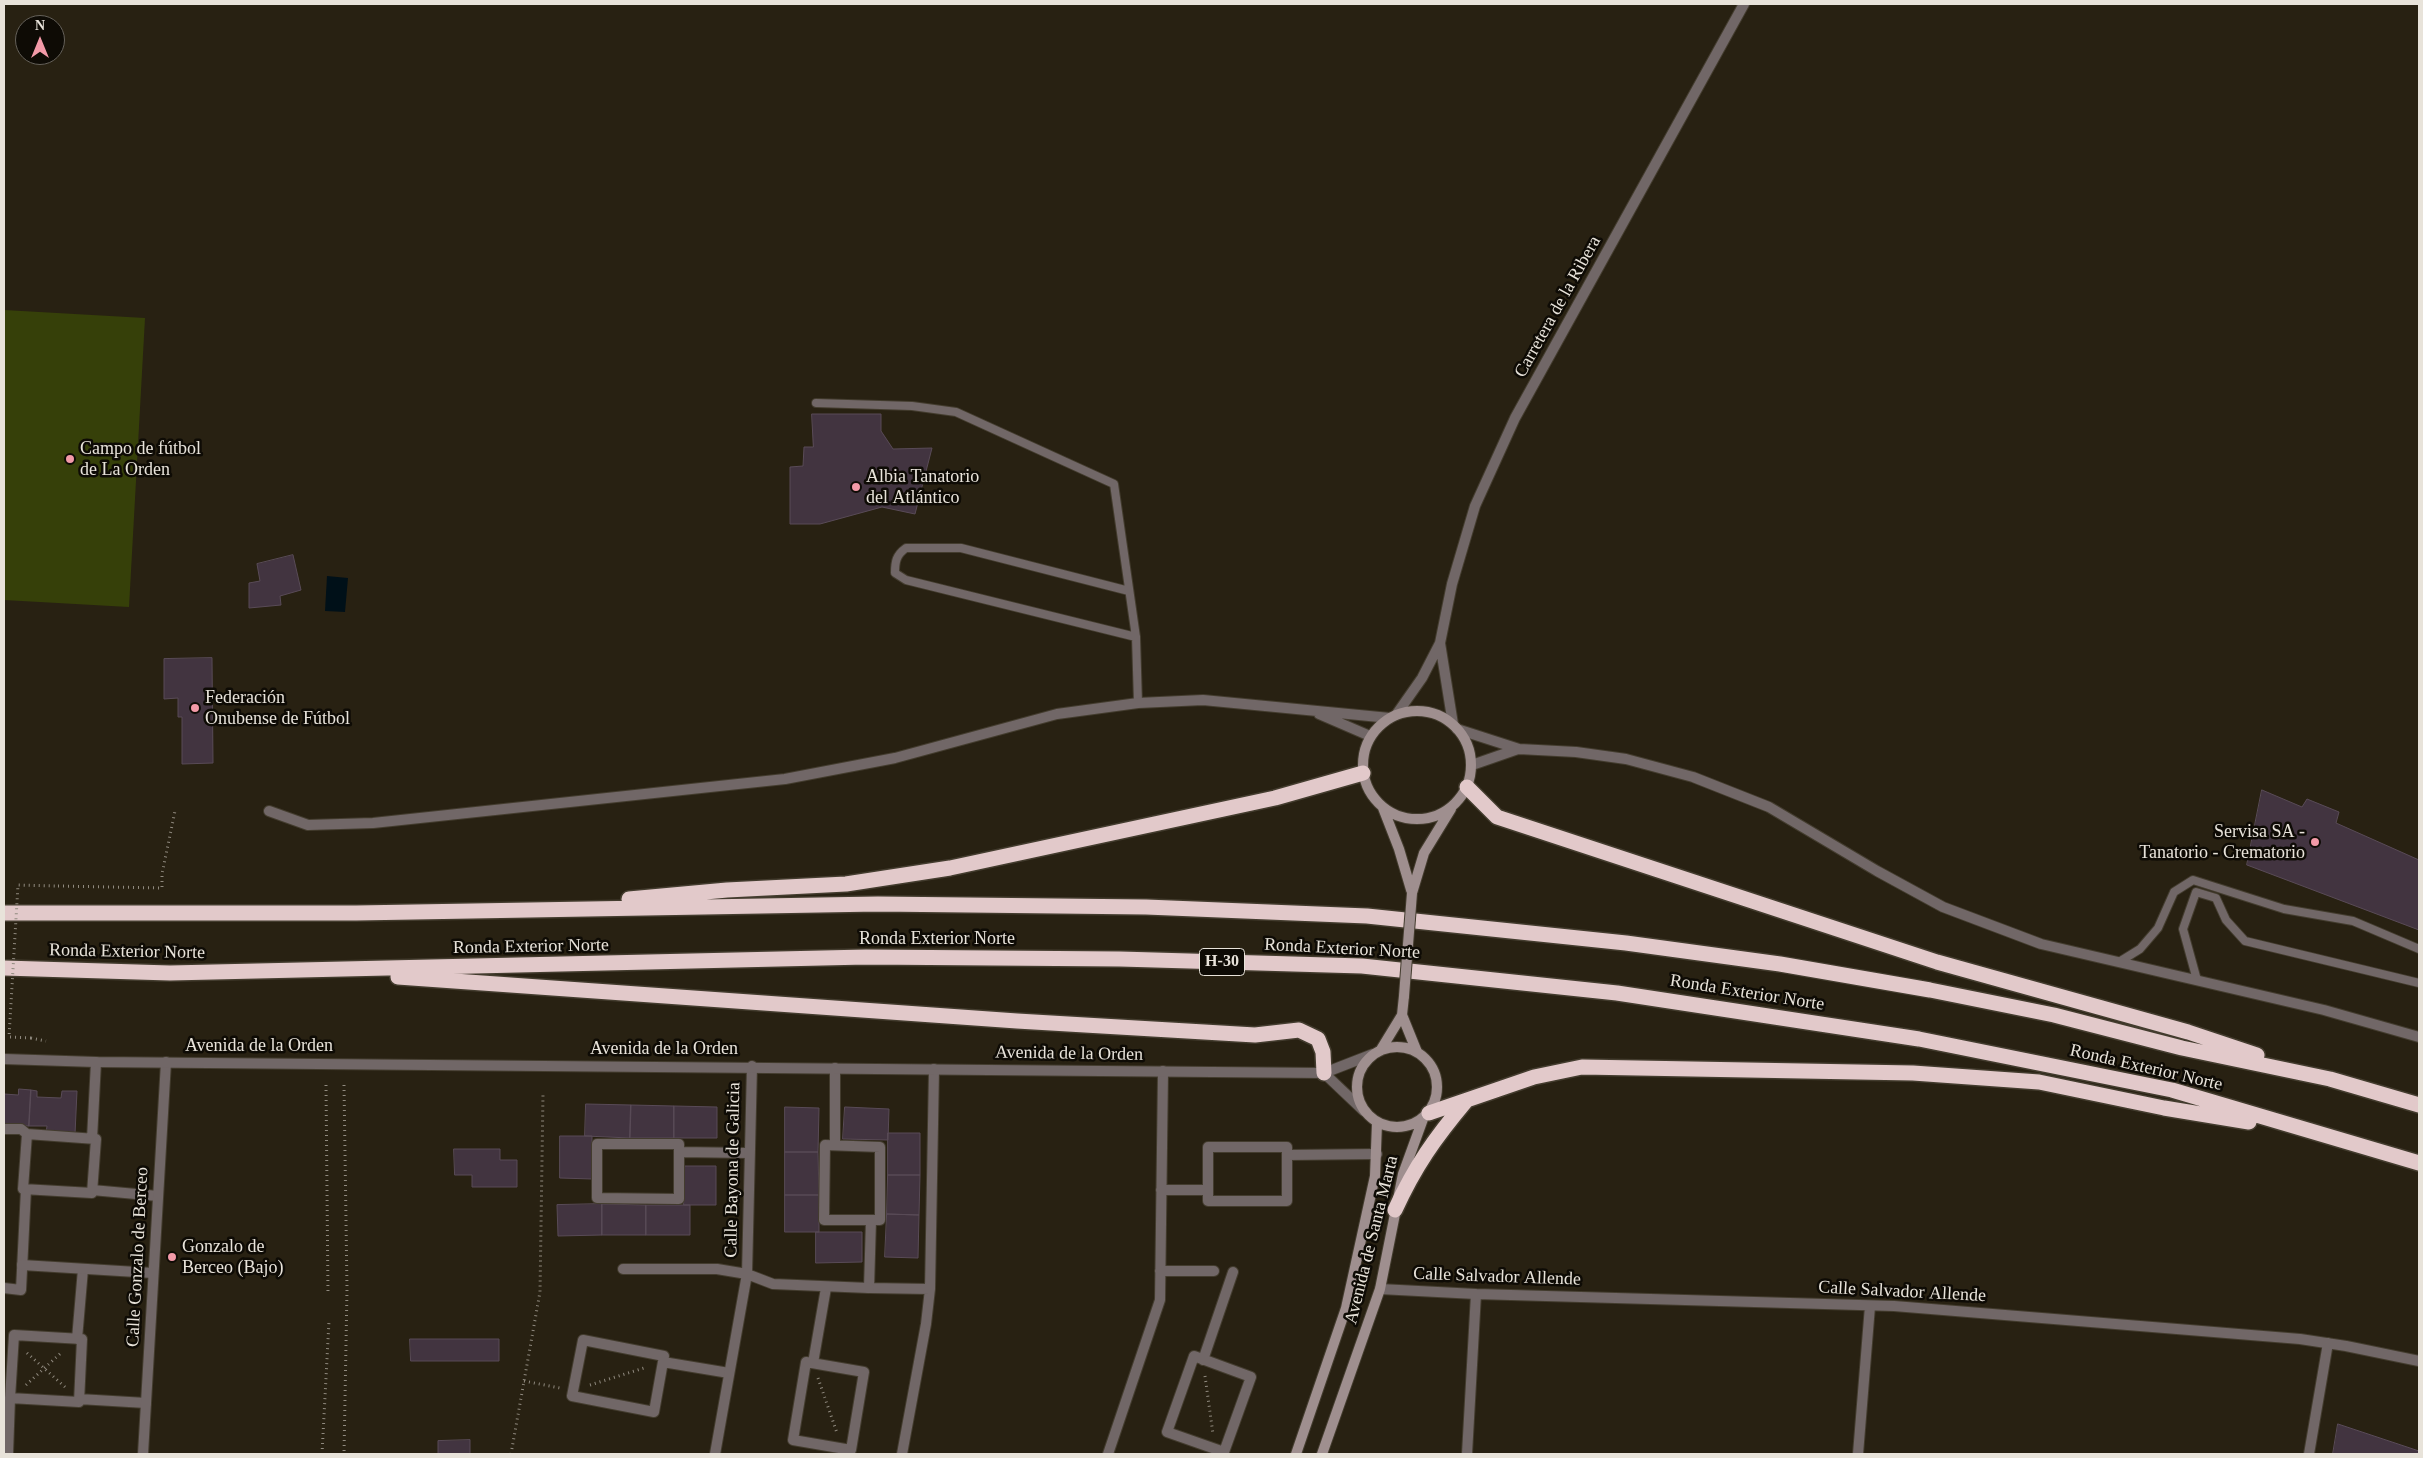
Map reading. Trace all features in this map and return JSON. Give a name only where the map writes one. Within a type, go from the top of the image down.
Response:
[{"type":"highway","points":[[532,909],[728,890],[846,884],[950,868],[1275,798],[1363,773]]},
{"type":"highway","points":[[1467,787],[1497,817],[1937,962],[2188,1032],[2330,1080]]},
{"type":"highway","name":"Ronda Exterior Norte","points":[[4,913],[356,913],[878,904],[1146,907],[1367,916],[1626,943],[1780,964],[1930,990],[2054,1015],[2182,1048],[2330,1080],[2419,1105]]},
{"type":"highway","name":"Ronda Exterior Norte","points":[[4,968],[170,973],[866,957],[1120,959],[1362,966],[1617,993],[1919,1039],[2172,1090],[2419,1163]]},
{"type":"highway","points":[[309,971],[1017,1022],[1255,1035],[1299,1030],[1318,1039],[1323,1052],[1324,1073]]},
{"type":"highway","points":[[1426,1116],[1534,1077],[1582,1067],[1913,1073],[2039,1082],[2164,1108],[2312,1132]]},
{"type":"highway","points":[[1394,1210],[1413,1171],[1436,1136],[1468,1100]]},
{"type":"main road","points":[[1402,1015],[1376,1053],[1363,1065],[1357,1078],[1357,1096],[1364,1112],[1377,1123],[1393,1128],[1409,1126],[1426,1116],[1437,1097],[1437,1080],[1430,1064],[1417,1052],[1402,1015],[1412,893],[1424,853],[1451,808],[1467,787],[1472,765],[1470,750],[1455,726],[1441,716],[1411,711],[1393,716],[1381,723],[1370,736],[1362,760],[1366,786],[1373,798],[1383,808],[1399,816],[1417,819],[1435,816],[1451,808]]},
{"type":"main road","points":[[1383,808],[1399,849],[1412,893]]},
{"type":"main road","points":[[1376,1053],[1386,1048],[1400,1047],[1417,1052]]},
{"type":"main road","name":"Avenida de Santa Marta","points":[[1322,1454],[1380,1289],[1394,1210],[1403,1174],[1426,1116]]},
{"type":"main road","name":"Avenida de Santa Marta","points":[[1296,1454],[1346,1308],[1364,1232],[1377,1154],[1377,1123]]},
{"type":"street","name":"Carretera de la Ribera","points":[[1440,643],[1452,584],[1475,506],[1515,418],[1744,4]]},
{"type":"street","points":[[269,811],[308,825],[372,823],[785,779],[895,758],[1057,714],[1138,702],[1203,700],[1312,711],[1393,716],[1422,678],[1440,643]]},
{"type":"street","points":[[1440,643],[1455,726],[1519,749],[1576,752],[1626,759],[1693,777],[1769,807],[1877,871],[1943,906],[2041,944],[2324,1010],[2419,1037]]},
{"type":"street","points":[[1312,711],[1370,736]]},
{"type":"street","points":[[1472,765],[1519,749]]},
{"type":"street","name":"Avenida de la Orden","points":[[4,1059],[96,1062],[752,1066],[1324,1073],[1376,1053]]},
{"type":"street","points":[[92,1139],[96,1062]]},
{"type":"street","name":"Calle Gonzalo de Berceo","points":[[143,1454],[166,1062]]},
{"type":"street","name":"Calle Bayona de Galicia","points":[[715,1454],[747,1274],[752,1066]]},
{"type":"street","points":[[835,1068],[835,1145]]},
{"type":"street","points":[[902,1454],[926,1324],[930,1289],[934,1069]]},
{"type":"street","points":[[1108,1454],[1160,1300],[1163,1072]]},
{"type":"street","points":[[1324,1073],[1364,1112]]},
{"type":"street","points":[[4,1129],[21,1129],[27,1134],[96,1139],[92,1194],[23,1189],[27,1134]]},
{"type":"street","points":[[597,1144],[679,1144],[679,1152],[679,1199],[597,1198],[597,1144]]},
{"type":"street","points":[[825,1145],[835,1145],[880,1147],[880,1220],[824,1220],[825,1145]]},
{"type":"street","points":[[1208,1147],[1287,1147],[1287,1155],[1287,1200],[1208,1200],[1208,1147]]},
{"type":"street","points":[[679,1152],[749,1153]]},
{"type":"street","points":[[1287,1155],[1377,1154]]},
{"type":"street","points":[[4,1288],[21,1290],[26,1189]]},
{"type":"street","points":[[92,1190],[158,1196]]},
{"type":"street","points":[[1161,1190],[1208,1190]]},
{"type":"street","points":[[869,1288],[871,1220]]},
{"type":"street","points":[[22,1265],[154,1273]]},
{"type":"street","points":[[78,1339],[83,1269]]},
{"type":"street","name":"Calle Bayona de Galicia","points":[[623,1269],[717,1269],[747,1274],[773,1284],[826,1288],[930,1289]]},
{"type":"street","points":[[1160,1271],[1214,1271]]},
{"type":"street","points":[[1203,1360],[1233,1272]]},
{"type":"street","points":[[813,1363],[826,1288]]},
{"type":"street","name":"Calle Salvador Allende","points":[[1380,1289],[1476,1294],[1870,1306],[2059,1318],[2328,1343],[2419,1361]]},
{"type":"street","points":[[1467,1454],[1476,1294]]},
{"type":"street","points":[[1858,1454],[1870,1306]]},
{"type":"street","points":[[8,1454],[10,1398],[9,1341],[14,1335],[82,1339],[78,1402],[10,1398]]},
{"type":"street","points":[[583,1340],[664,1356],[664,1362],[654,1412],[572,1396],[583,1340]]},
{"type":"street","points":[[2309,1454],[2328,1343]]},
{"type":"street","points":[[1194,1356],[1203,1360],[1251,1377],[1224,1452],[1214,1452],[1167,1432],[1194,1356]]},
{"type":"street","points":[[664,1362],[730,1374]]},
{"type":"street","points":[[806,1362],[813,1363],[864,1372],[851,1450],[842,1451],[793,1440],[806,1362]]},
{"type":"street","points":[[78,1399],[146,1403]]},
{"type":"lane","points":[[816,403],[912,406],[956,412],[1114,484],[1136,637],[1138,702]]},
{"type":"lane","points":[[1129,591],[960,548],[906,548],[899,553],[895,563],[895,573],[906,580],[1136,637]]},
{"type":"lane","points":[[2119,962],[2140,949],[2158,928],[2174,892],[2193,880],[2284,909],[2353,921],[2419,949]]},
{"type":"lane","points":[[2197,980],[2183,929],[2196,892],[2216,898],[2226,920],[2245,941],[2419,983]]},
{"type":"path","points":[[46,1041],[9,1037],[18,885],[162,888],[162,874],[175,811]]},
{"type":"path","points":[[326,1085],[328,1294]]},
{"type":"path","points":[[344,1085],[347,1279],[344,1454]]},
{"type":"path","points":[[511,1454],[540,1292],[543,1094]]},
{"type":"path","points":[[322,1454],[329,1321]]},
{"type":"path","points":[[10,1398],[78,1339]]},
{"type":"path","points":[[9,1341],[44,1368],[78,1399]]},
{"type":"path","points":[[1203,1360],[1214,1452]]},
{"type":"path","points":[[524,1382],[573,1390],[664,1362]]},
{"type":"path","points":[[813,1363],[842,1451]]},
{"type":"green space","name":"Campo de fútbol de La Orden","points":[[4,310],[145,318],[129,607],[4,600]]},
{"type":"shaded area","points":[[327,576],[348,578],[345,612],[325,611]]},
{"type":"building","name":"Albia Tanatorio del Atlántico","points":[[812,414],[881,414],[881,431],[893,449],[932,448],[915,514],[882,507],[820,524],[790,524],[790,467],[803,466],[804,447],[813,447]]},
{"type":"building","points":[[293,555],[301,590],[280,596],[281,605],[249,608],[249,583],[260,581],[257,564]]},
{"type":"building","name":"Federación Onubense de Fútbol","points":[[212,658],[213,763],[182,764],[182,717],[178,717],[178,698],[164,699],[164,659]]},
{"type":"building","name":"Servisa SA - Tanatorio - Crematorio","points":[[2262,790],[2302,807],[2307,799],[2339,812],[2336,823],[2419,860],[2419,930],[2247,865]]},
{"type":"building","points":[[19,1089],[31,1090],[29,1126],[4,1125],[4,1094],[18,1095]]},
{"type":"building","points":[[31,1090],[37,1091],[37,1097],[61,1098],[62,1091],[77,1091],[75,1134],[46,1133],[47,1126],[29,1126]]},
{"type":"building","points":[[586,1104],[631,1105],[630,1138],[585,1136]]},
{"type":"building","points":[[631,1105],[674,1106],[674,1138],[630,1138]]},
{"type":"building","points":[[674,1106],[717,1107],[717,1138],[674,1138]]},
{"type":"building","points":[[785,1107],[819,1108],[818,1152],[785,1152]]},
{"type":"building","points":[[845,1107],[889,1109],[888,1140],[843,1139]]},
{"type":"building","points":[[888,1133],[920,1133],[920,1175],[888,1175]]},
{"type":"building","points":[[560,1136],[592,1136],[592,1179],[560,1178]]},
{"type":"building","points":[[454,1149],[500,1149],[500,1160],[517,1160],[517,1187],[472,1187],[472,1175],[455,1175]]},
{"type":"building","points":[[785,1152],[818,1152],[819,1195],[785,1195]]},
{"type":"building","points":[[684,1166],[716,1166],[716,1205],[684,1205]]},
{"type":"building","points":[[888,1175],[920,1175],[919,1215],[887,1214]]},
{"type":"building","points":[[785,1195],[819,1195],[819,1232],[785,1232]]},
{"type":"building","points":[[602,1204],[646,1205],[646,1235],[602,1235]]},
{"type":"building","points":[[602,1204],[602,1235],[558,1236],[557,1205]]},
{"type":"building","points":[[646,1205],[690,1205],[690,1235],[646,1235]]},
{"type":"building","points":[[887,1214],[919,1215],[918,1258],[885,1257]]},
{"type":"building","points":[[816,1232],[862,1232],[862,1262],[816,1263]]},
{"type":"building","points":[[410,1339],[499,1339],[499,1361],[411,1361]]},
{"type":"building","points":[[2338,1424],[2419,1451],[2419,1454],[2333,1454]]},
{"type":"building","points":[[470,1440],[470,1454],[438,1454],[438,1441]]},
{"type":"place","name":"Campo de fútbol de La Orden","points":[[70,459]]},
{"type":"place","name":"Albia Tanatorio del Atlántico","points":[[856,487]]},
{"type":"place","name":"Federación Onubense de Fútbol","points":[[195,708]]},
{"type":"place","name":"Servisa SA - Tanatorio - Crematorio","points":[[2315,842]]},
{"type":"place","name":"Gonzalo de Berceo (Bajo)","points":[[172,1257]]}]
